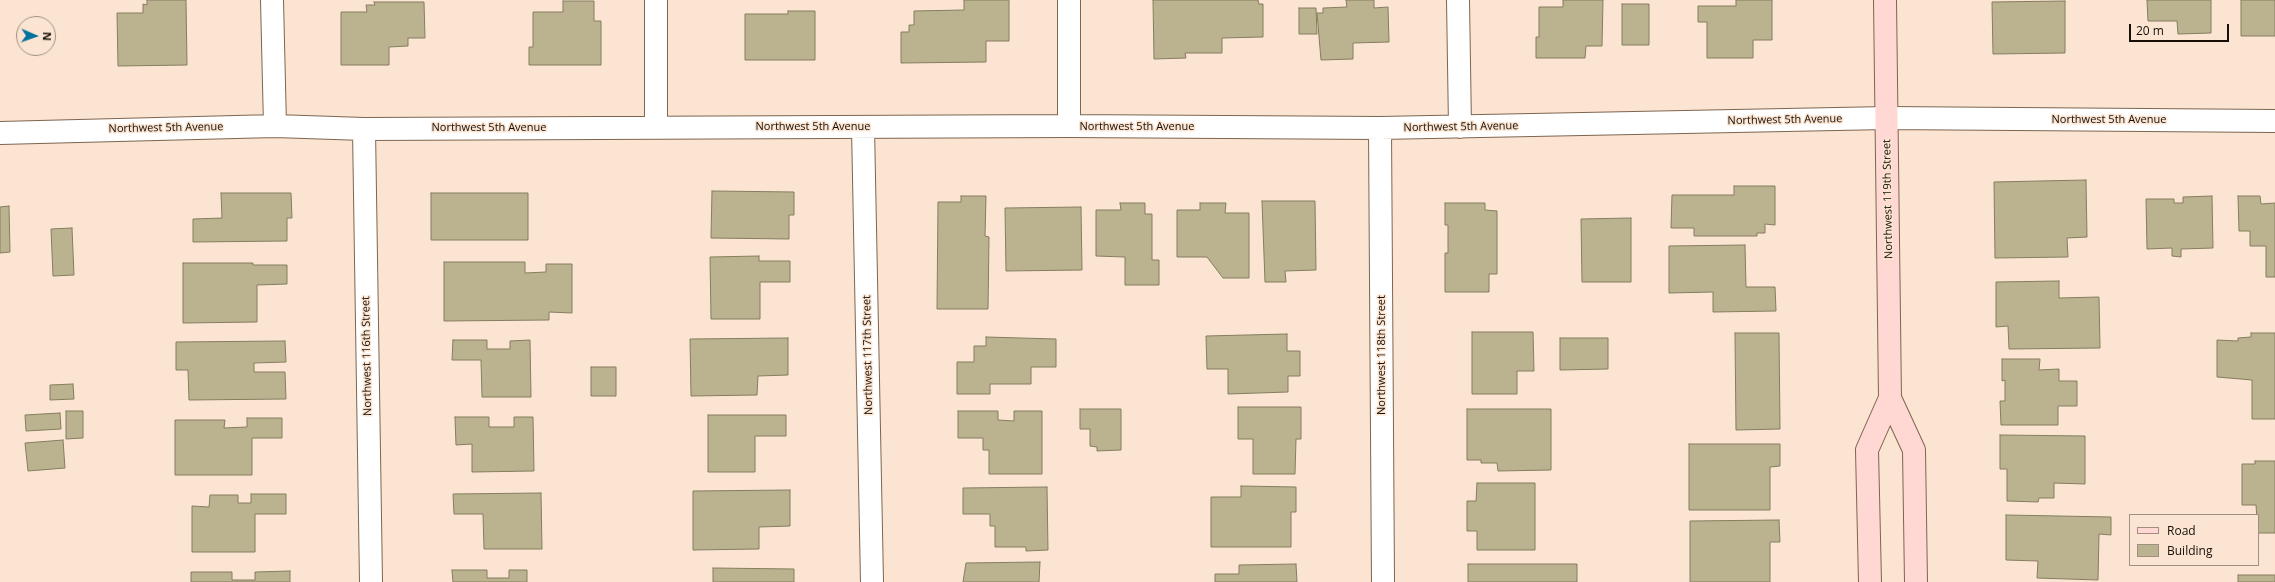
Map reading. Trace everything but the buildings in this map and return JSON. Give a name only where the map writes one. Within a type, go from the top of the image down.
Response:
[{"type":"main road","name":"Northwest 119th Street","points":[[1885,0],[1890,398],[1914,450],[1916,582]]},
{"type":"main road","name":"Northwest 119th Street","points":[[1870,582],[1867,450],[1890,398]]},
{"type":"street","points":[[272,0],[275,126]]},
{"type":"street","points":[[656,0],[656,127]]},
{"type":"street","points":[[1069,0],[1069,126]]},
{"type":"street","points":[[1458,0],[1460,127]]},
{"type":"street","name":"Northwest 5th Avenue","points":[[0,133],[275,126],[364,129],[1069,126],[1380,128],[1887,118],[2275,121]]},
{"type":"street","name":"Northwest 117th Street","points":[[863,127],[872,582]]},
{"type":"street","name":"Northwest 118th Street","points":[[1380,128],[1383,582]]},
{"type":"street","name":"Northwest 116th Street","points":[[364,129],[371,582]]}]
